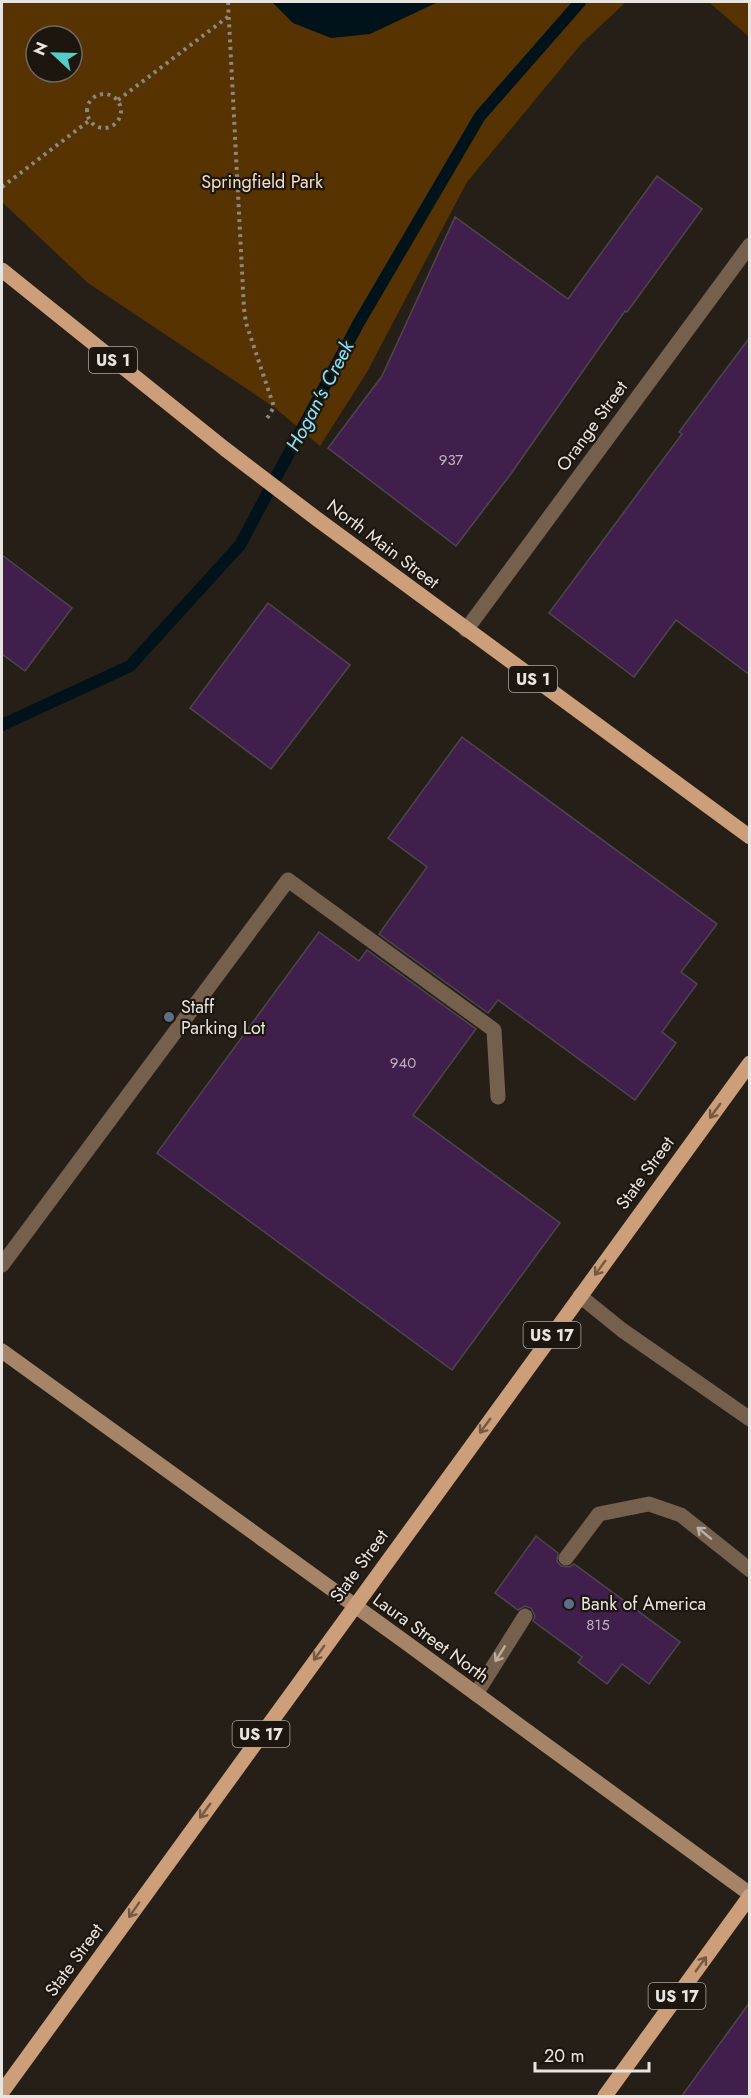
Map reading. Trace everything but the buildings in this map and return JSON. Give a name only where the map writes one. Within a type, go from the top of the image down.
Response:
[{"type":"main road","name":"North Main Street","points":[[2,270],[225,449],[317,519],[750,837]]},
{"type":"main road","name":"State Street","points":[[2,2092],[580,1296],[748,1070]]},
{"type":"main road","name":"US 17","points":[[605,2097],[750,1895]]},
{"type":"street","name":"Orange Street","points":[[466,630],[750,245]]},
{"type":"street","points":[[2,1264],[288,880],[494,1030],[498,1097]]},
{"type":"street","points":[[580,1296],[622,1330],[750,1419]]},
{"type":"street","name":"Laura Street North","points":[[2,1351],[750,1895]]},
{"type":"street","points":[[566,1558],[599,1514],[649,1504],[681,1515],[750,1570]]},
{"type":"street","points":[[476,1694],[525,1616]]},
{"type":"path","points":[[228,2],[243,309],[274,407],[266,420]]},
{"type":"path","points":[[118,100],[229,16]]},
{"type":"path","points":[[102,93],[118,100],[120,116],[114,124],[104,128],[98,127],[90,120],[87,109],[92,98],[102,93]]},
{"type":"path","points":[[2,187],[90,120]]},
{"type":"green space","name":"Springfield Park","points":[[2,2],[626,2],[582,43],[467,182],[367,372],[320,446],[274,407],[88,283],[2,202]]},
{"type":"green space","points":[[709,2],[749,2],[749,37]]},
{"type":"shaded area","points":[[272,2],[438,2],[370,34],[331,38],[293,23]]},
{"type":"waterway","name":"Hogan's Creek","points":[[2,725],[130,666],[240,545],[358,324],[480,116],[580,2]]},
{"type":"place","name":"Staff Parking Lot","points":[[169,1017]]},
{"type":"place","name":"Bank of America","points":[[569,1604]]}]
